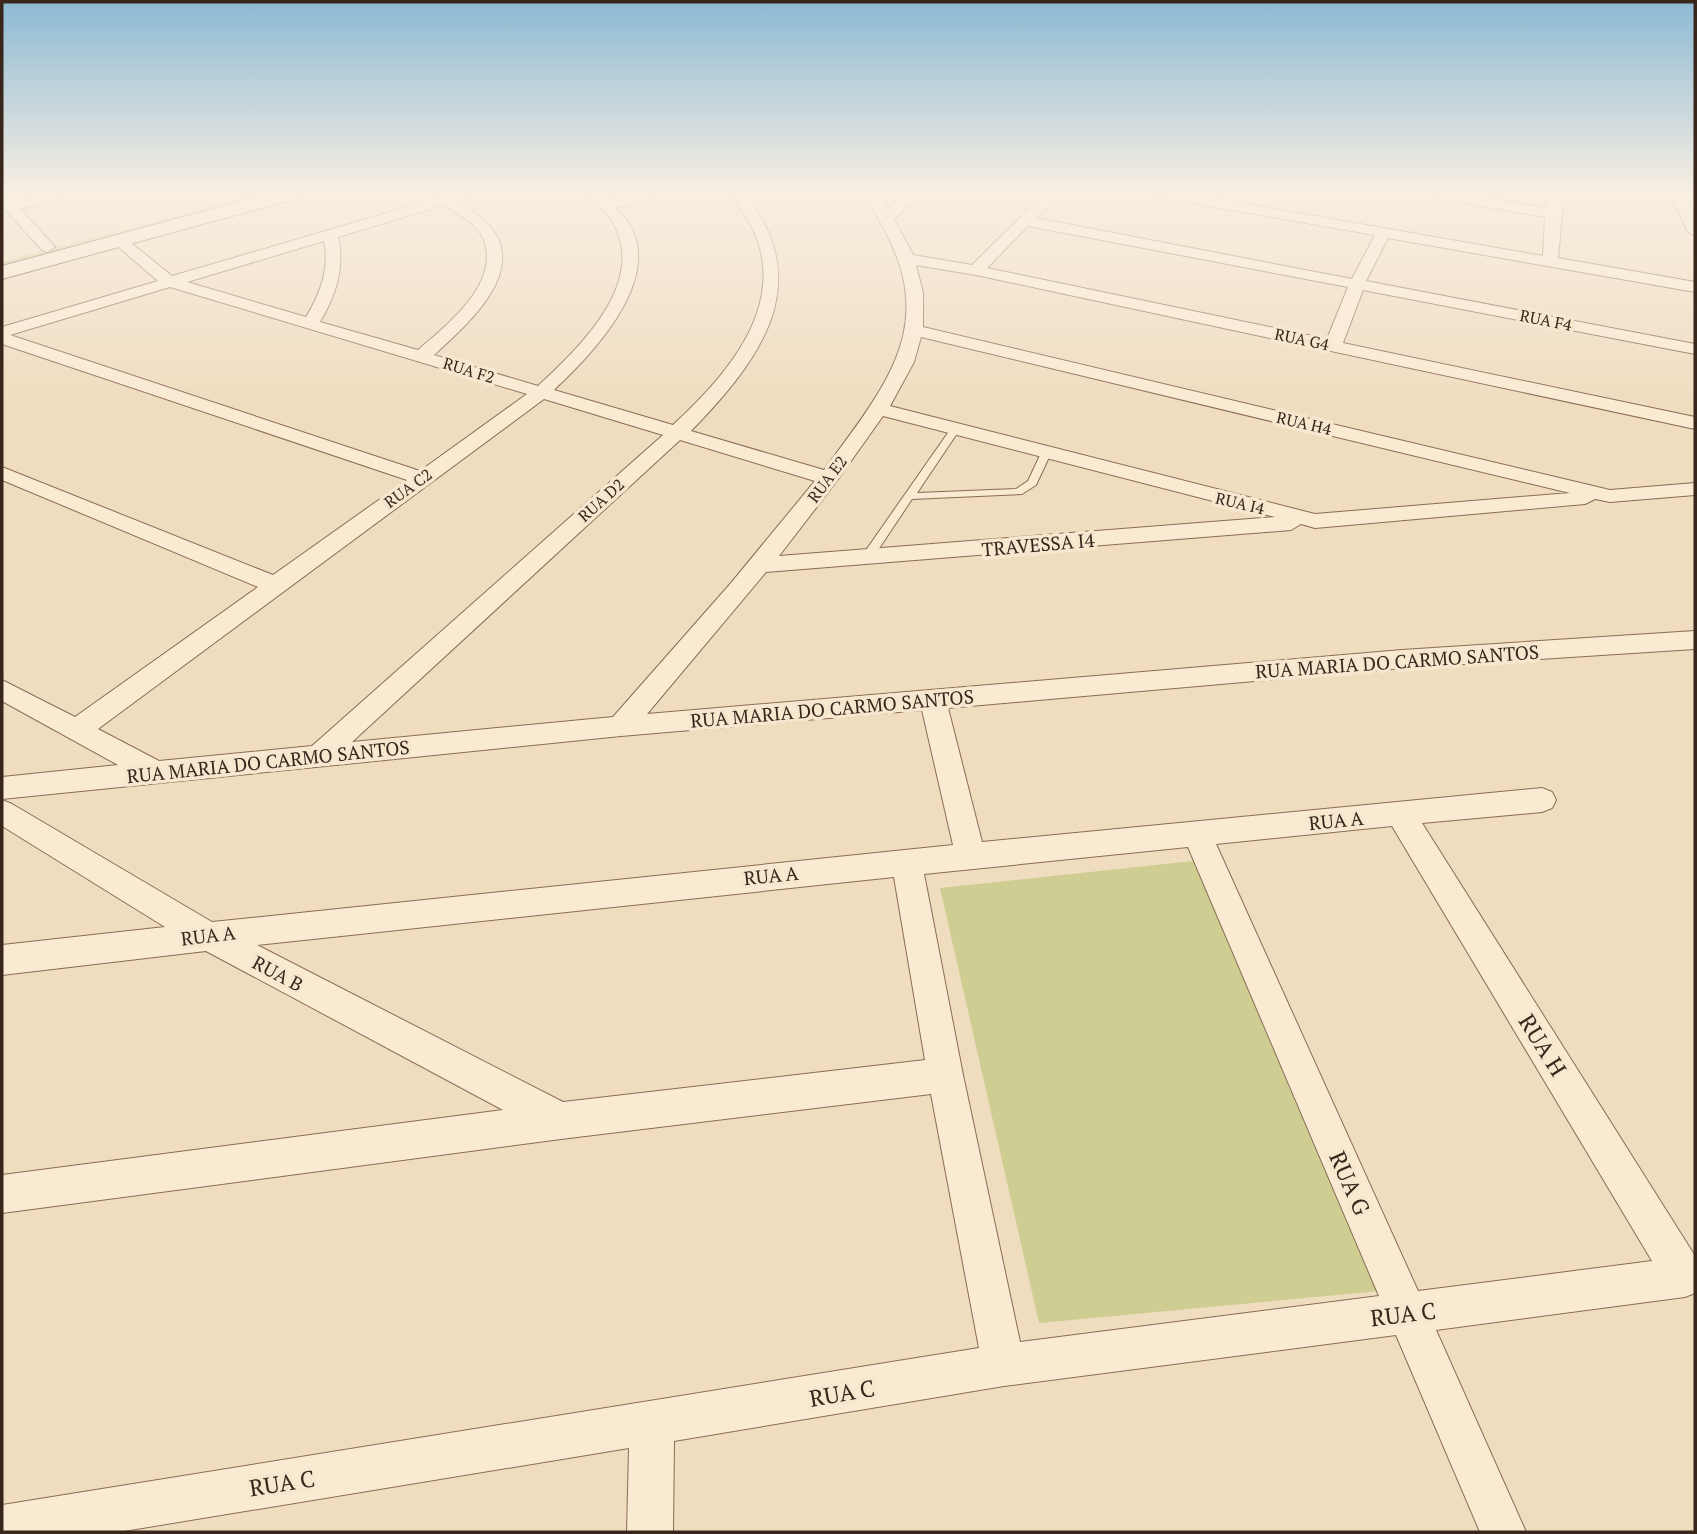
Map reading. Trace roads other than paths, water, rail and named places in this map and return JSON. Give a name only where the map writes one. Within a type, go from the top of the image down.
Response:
[{"type":"street","points":[[2,273],[33,265]]},
{"type":"street","name":"RUA F2","points":[[148,265],[169,282],[829,478]]},
{"type":"street","points":[[2,332],[230,265]]},
{"type":"street","points":[[311,323],[322,306],[334,265]]},
{"type":"street","points":[[422,356],[469,311],[485,289],[492,265]]},
{"type":"street","name":"RUA C2","points":[[78,729],[541,393],[587,350],[621,299],[629,265]]},
{"type":"street","name":"RUA D2","points":[[318,757],[675,434],[734,371],[758,332],[767,310],[771,265]]},
{"type":"street","name":"RUA E2","points":[[621,726],[760,565],[879,409],[899,373],[914,330],[915,304],[908,265]]},
{"type":"street","name":"RUA G4","points":[[942,265],[1695,423]]},
{"type":"street","points":[[976,271],[982,265]]},
{"type":"street","name":"RUA F4","points":[[1255,265],[1695,349]]},
{"type":"street","points":[[1333,346],[1367,265]]},
{"type":"street","points":[[1560,265],[1695,287]]},
{"type":"street","name":"RUA H4","points":[[914,330],[1610,496],[1695,489]]},
{"type":"street","points":[[2,338],[422,478]]},
{"type":"street","name":"RUA I4","points":[[879,409],[1315,521],[1610,496]]},
{"type":"street","points":[[2,473],[275,584]]},
{"type":"street","name":"TRAVESSA I4","points":[[760,565],[866,559],[1315,521]]},
{"type":"street","points":[[1664,641],[1695,620]]},
{"type":"street","name":"RUA MARIA DO CARMO SANTOS","points":[[2,788],[621,726],[1402,659],[1695,640]]},
{"type":"street","points":[[2,689],[154,772]]},
{"type":"street","points":[[933,699],[970,854]]},
{"type":"street","name":"RUA A","points":[[2,960],[205,935],[970,854],[1542,800]]},
{"type":"street","name":"RUA B","points":[[2,812],[205,935],[561,1121]]},
{"type":"street","name":"RUA H","points":[[1401,814],[1685,1277]]},
{"type":"street","name":"RUA G","points":[[1197,834],[1503,1532]]},
{"type":"street","points":[[906,861],[945,1075],[1004,1366]]},
{"type":"street","points":[[2,1194],[561,1121],[945,1075]]},
{"type":"street","name":"RUA C","points":[[2,1528],[1004,1366],[1685,1277]]},
{"type":"street","points":[[650,1532],[652,1424]]},
{"type":"lane","points":[[866,559],[955,429]]},
{"type":"lane","points":[[908,496],[1018,492],[1032,483],[1046,453]]}]
